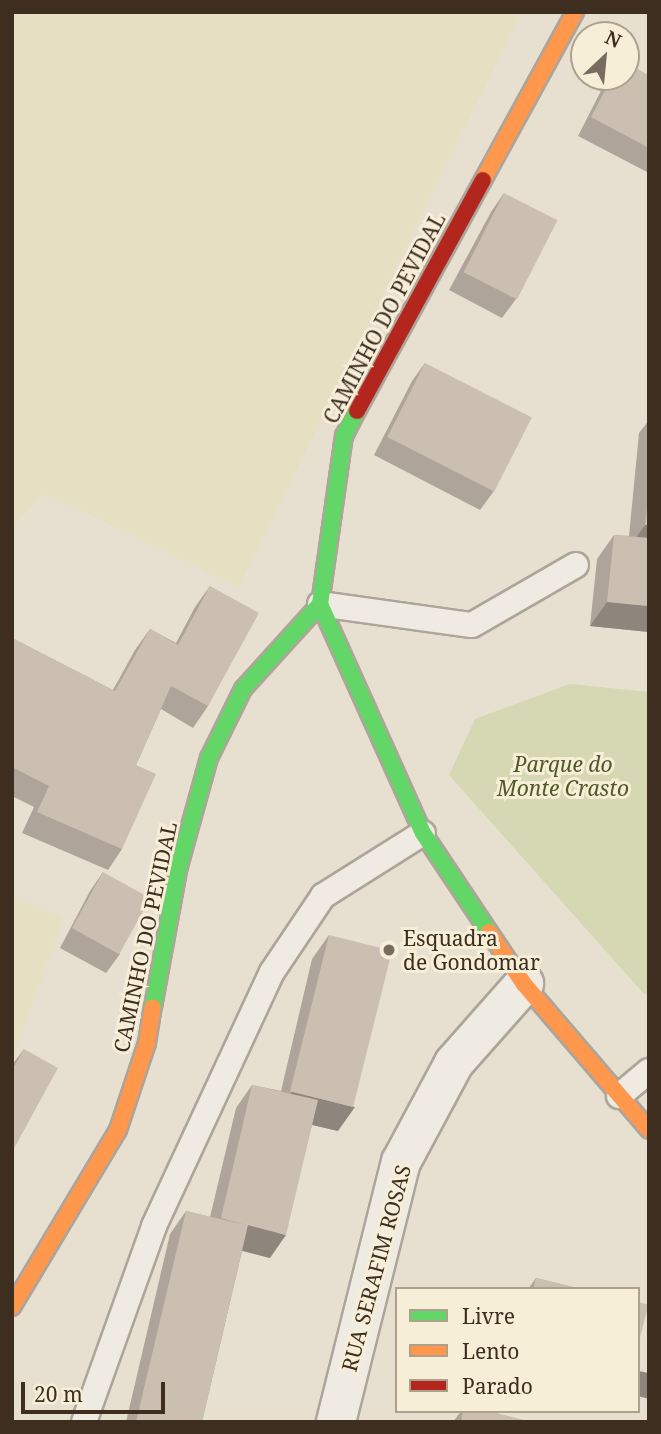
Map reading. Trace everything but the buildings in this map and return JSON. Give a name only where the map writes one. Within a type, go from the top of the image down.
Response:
[{"type":"street","name":"CAMINHO DO PEVIDAL","points":[[12,1307],[118,1130],[147,1043],[179,866],[209,758],[243,689],[320,604],[344,436],[575,12]]},
{"type":"street","points":[[320,604],[423,834],[524,984],[649,1130]]},
{"type":"street","name":"RUA SERAFIM ROSAS","points":[[336,1422],[401,1161],[454,1063],[524,984]]},
{"type":"lane","points":[[320,604],[472,625],[576,565]]},
{"type":"lane","points":[[83,1422],[154,1226],[272,972],[323,896],[423,834]]},
{"type":"lane","points":[[619,1096],[649,1071]]},
{"type":"shaded area","points":[[12,12],[522,12],[239,587],[44,493],[12,527]]},
{"type":"shaded area","points":[[12,896],[63,919],[12,1061]]},
{"type":"green space","name":"Parque do Monte Crasto","points":[[570,684],[649,692],[649,993],[644,994],[449,775],[475,719]]},
{"type":"traffic: fast","points":[[153,1007],[179,866],[209,758],[243,689],[320,604],[344,436],[357,411]]},
{"type":"traffic: fast","points":[[320,604],[423,833],[489,932]]},
{"type":"traffic: slow","points":[[483,180],[575,12]]},
{"type":"traffic: slow","points":[[489,932],[524,984],[649,1130]]},
{"type":"traffic: slow","points":[[12,1307],[118,1130],[147,1043],[153,1007]]},
{"type":"traffic: jam","points":[[357,411],[483,180]]},
{"type":"place","name":"Esquadra de Gondomar","points":[[389,950]]}]
